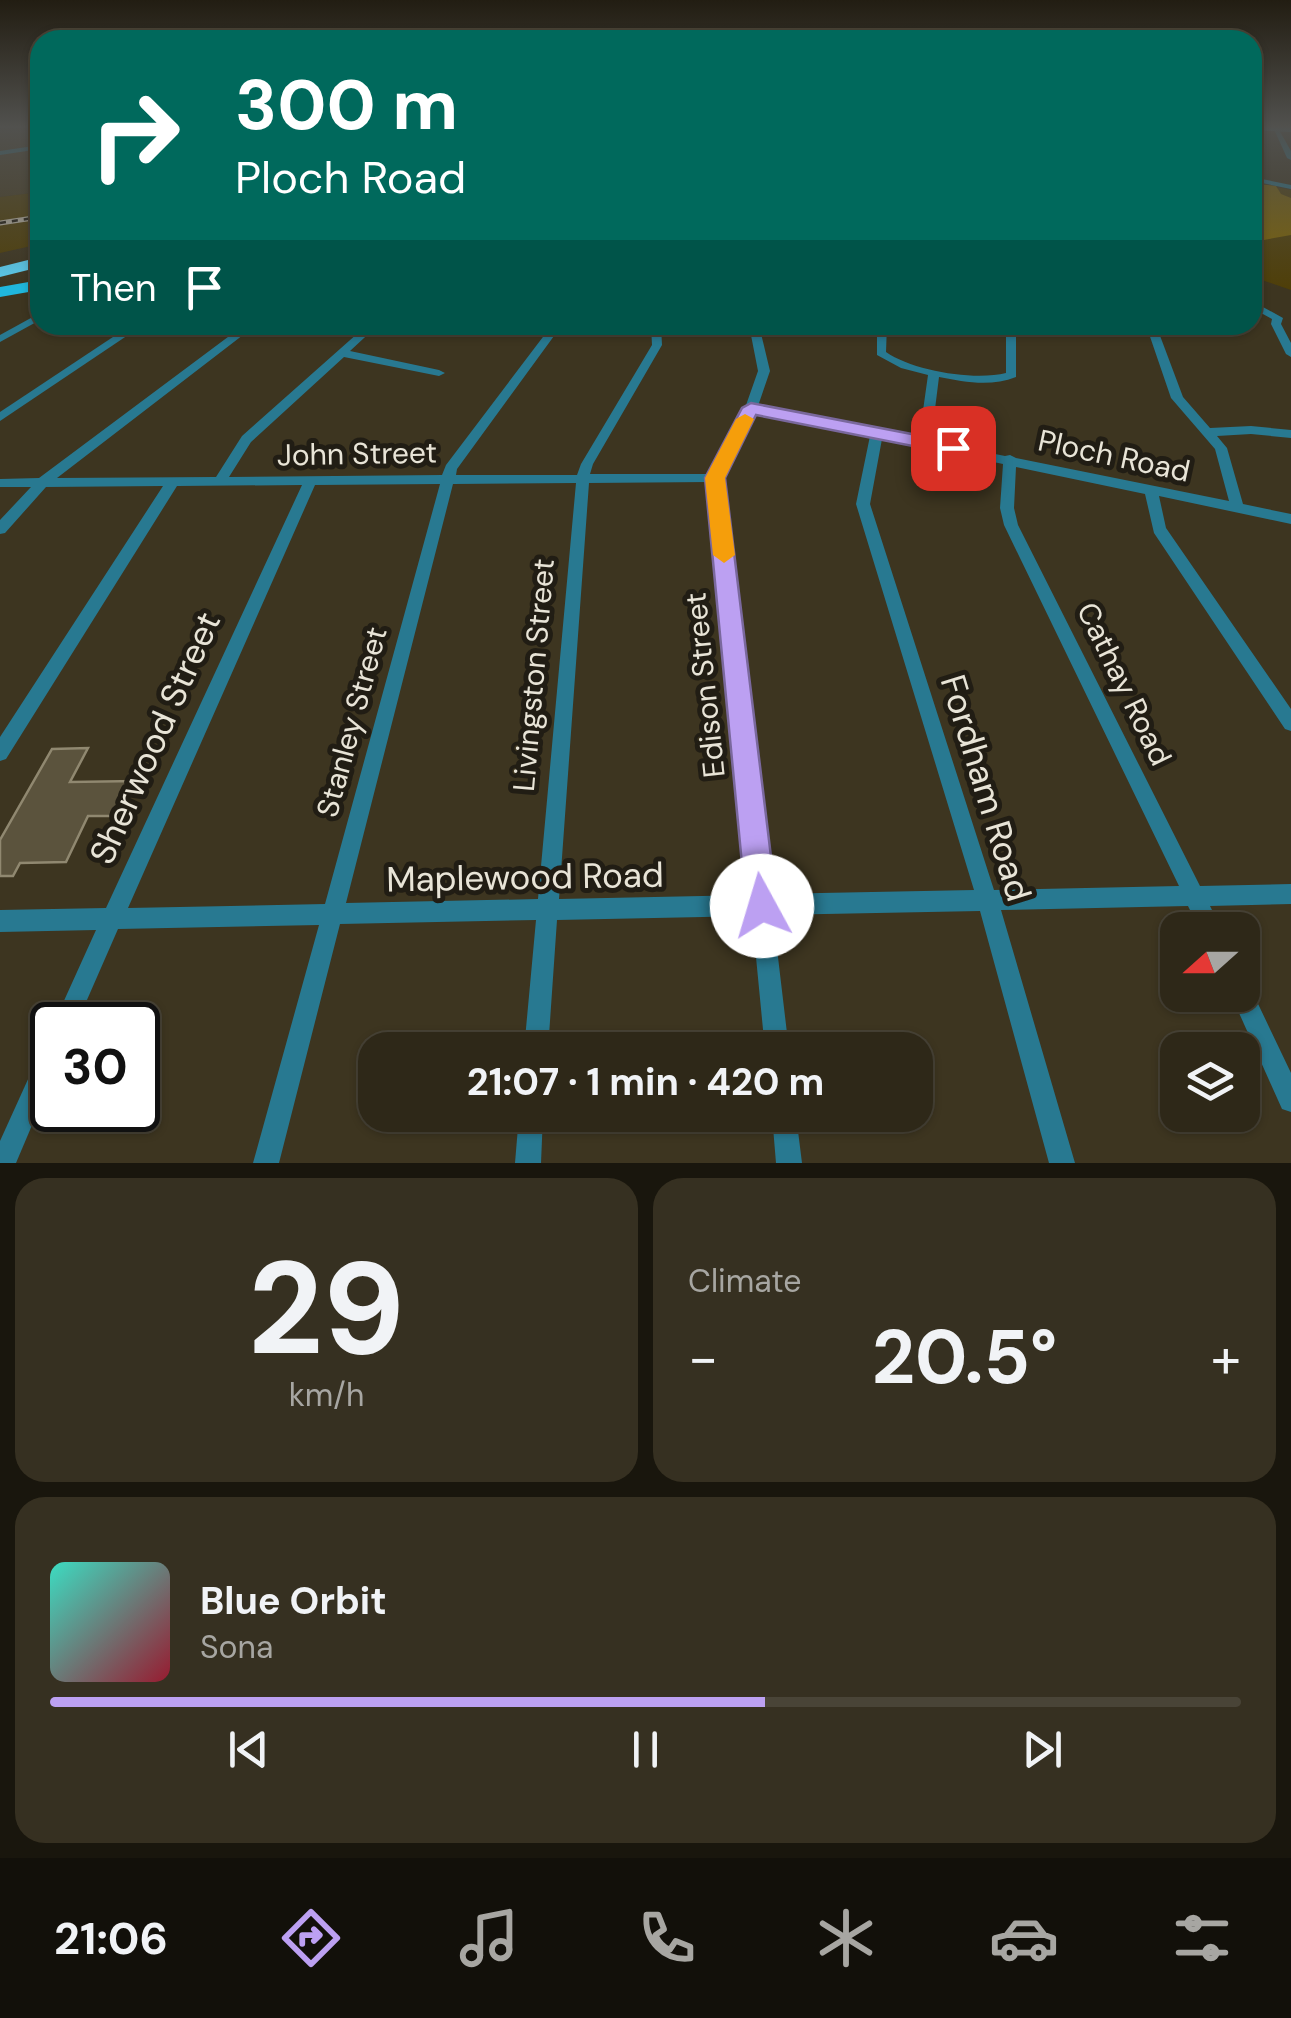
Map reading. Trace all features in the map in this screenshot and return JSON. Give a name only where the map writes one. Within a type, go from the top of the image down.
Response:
[{"type":"highway","points":[[0,260],[30,255]]},
{"type":"highway","points":[[0,271],[30,264]]},
{"type":"main road","points":[[0,292],[30,287]]},
{"type":"street","points":[[1262,181],[1291,186]]},
{"type":"street","points":[[1262,309],[1278,318],[1276,324],[1291,354]]},
{"type":"street","points":[[0,339],[30,322]]},
{"type":"street","points":[[0,416],[123,335]]},
{"type":"street","points":[[0,530],[42,482],[238,335]]},
{"type":"street","points":[[221,480],[246,439],[363,335]]},
{"type":"street","name":"Stanley Street","points":[[266,1163],[451,468],[550,335]]},
{"type":"street","name":"Livingston Street","points":[[537,1032],[584,477],[587,464],[657,345],[656,335]]},
{"type":"street","points":[[715,478],[751,408],[764,371],[756,335]]},
{"type":"street","points":[[882,335],[883,357],[934,373],[996,381],[1010,378],[1011,335]]},
{"type":"street","points":[[1155,335],[1177,398],[1210,432],[1224,457],[1237,506]]},
{"type":"street","points":[[342,353],[439,373]]},
{"type":"street","points":[[925,442],[934,373]]},
{"type":"street","name":"Ploch Road","points":[[751,408],[1291,519]]},
{"type":"street","points":[[1210,432],[1251,430],[1291,434]]},
{"type":"street","name":"Fordham Road","points":[[876,433],[864,504],[988,902],[1062,1163]]},
{"type":"street","name":"Cathay Road","points":[[1010,459],[1011,525],[1202,912]]},
{"type":"street","name":"John Street","points":[[0,483],[715,478]]},
{"type":"street","name":"Edison Street","points":[[715,478],[775,1032]]},
{"type":"street","points":[[0,753],[174,480]]},
{"type":"street","name":"Sherwood Street","points":[[74,1002],[311,480]]},
{"type":"street","points":[[1151,490],[1158,529],[1291,723]]},
{"type":"street","name":"Maplewood Road","points":[[0,921],[1291,894]]},
{"type":"street","points":[[1250,1012],[1291,1100]]},
{"type":"street","points":[[3,1163],[30,1102]]},
{"type":"street","points":[[528,1163],[530,1132]]},
{"type":"street","points":[[786,1132],[789,1163]]},
{"type":"shaded area","points":[[0,180],[30,180],[30,193],[0,197]]},
{"type":"shaded area","points":[[1262,184],[1276,186],[1281,194],[1291,198],[1291,235],[1262,240]]},
{"type":"shaded area","points":[[1262,185],[1291,190],[1291,290],[1262,280]]},
{"type":"shaded area","points":[[30,193],[30,246],[0,253],[0,197]]},
{"type":"building","points":[[88,748],[70,782],[136,781],[120,816],[88,816],[66,862],[20,863],[13,876],[0,876],[0,840],[52,749]]},
{"type":"railway","points":[[0,223],[30,218]]},
{"type":"slow traffic","points":[[724,555],[715,478],[745,419]]},
{"type":"route","points":[[762,906],[715,478],[751,408],[953,448]]}]
